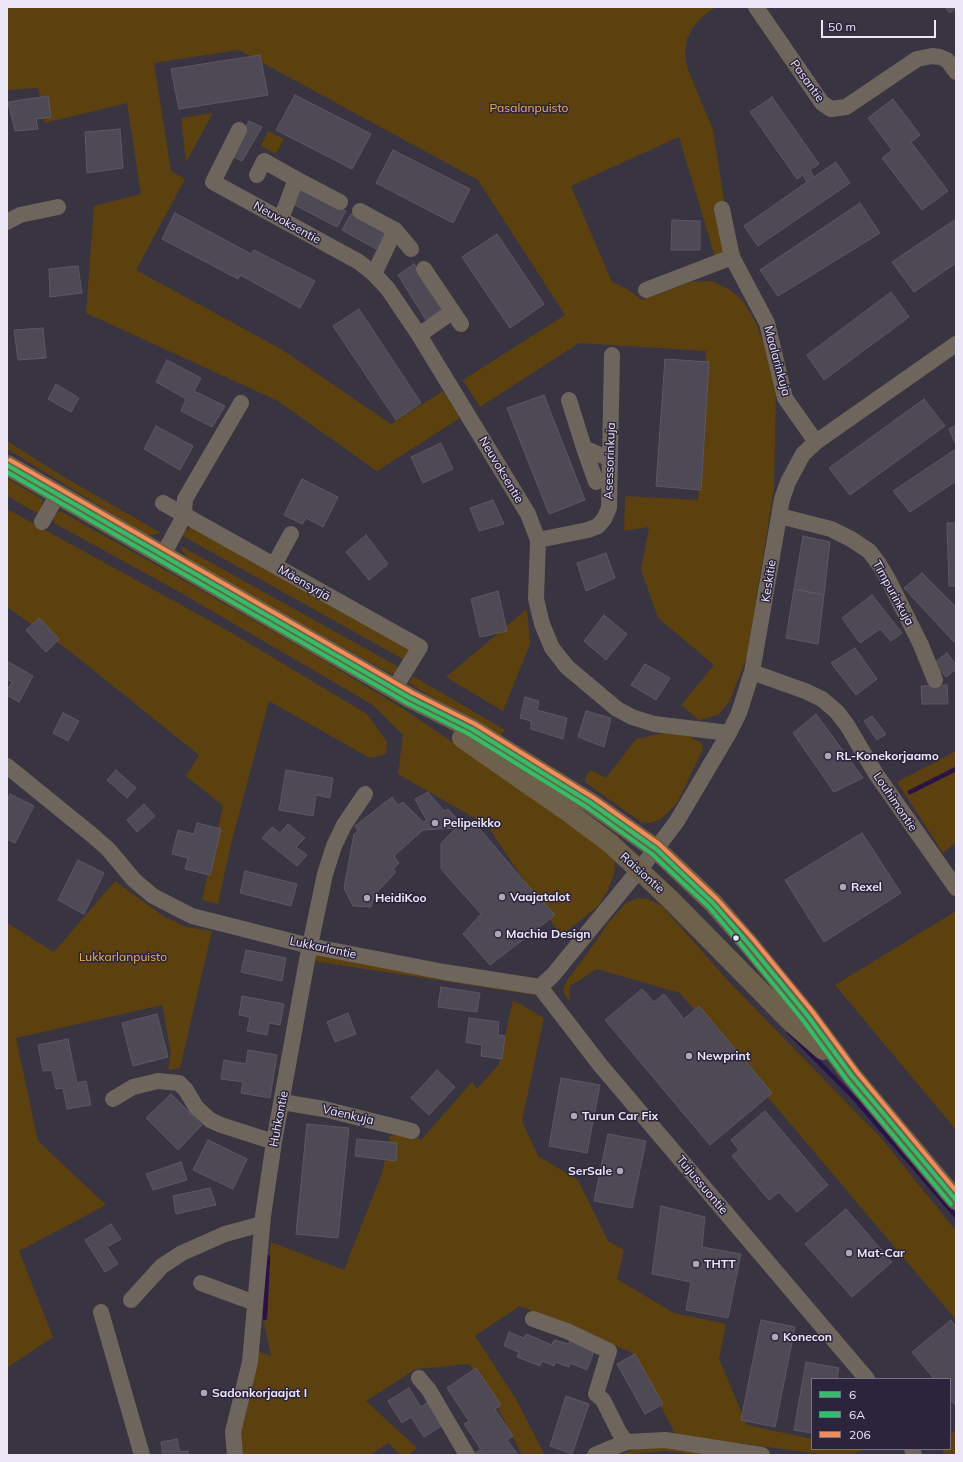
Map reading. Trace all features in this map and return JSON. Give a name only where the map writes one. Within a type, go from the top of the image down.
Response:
[{"type":"main road","name":"Raisiontie","points":[[9,465],[402,694],[472,730],[523,760],[591,803],[656,849],[713,903],[780,981],[852,1076],[956,1200]]},
{"type":"main road","name":"Raisiontie","points":[[402,694],[610,843],[720,948],[790,1021],[852,1076]]},
{"type":"street","name":"Pasantie","points":[[756,7],[822,104],[831,109],[846,107],[917,59],[925,56],[940,57],[947,60],[956,72]]},
{"type":"street","name":"Neuvoksentie","points":[[239,130],[214,182],[359,262],[374,274],[388,289],[419,335],[528,514],[538,540],[536,598],[542,624],[552,648],[567,667],[617,709],[632,717],[654,724],[729,733]]},
{"type":"street","points":[[258,175],[264,162],[340,202]]},
{"type":"street","points":[[282,219],[296,179]]},
{"type":"street","points":[[7,222],[20,215],[58,208]]},
{"type":"street","name":"Maalarinkuja","points":[[722,209],[732,257],[767,323],[785,398],[816,442]]},
{"type":"street","points":[[360,212],[395,230],[411,249]]},
{"type":"street","points":[[374,274],[395,230]]},
{"type":"street","points":[[646,290],[732,257]]},
{"type":"street","points":[[419,335],[456,318],[424,269]]},
{"type":"street","name":"Keskitie","points":[[640,871],[677,821],[729,733],[739,713],[752,672],[780,516],[788,482],[804,454],[816,442],[956,344]]},
{"type":"street","name":"Asessorinkuja","points":[[538,540],[588,530],[598,526],[604,519],[608,508],[612,355]]},
{"type":"street","points":[[568,400],[596,482]]},
{"type":"street","points":[[163,555],[184,516],[185,499],[241,403]]},
{"type":"street","points":[[584,448],[610,459]]},
{"type":"street","points":[[42,522],[58,494]]},
{"type":"street","name":"Mäensyrjä","points":[[163,503],[420,647],[402,694]]},
{"type":"street","name":"Timpurinkuja","points":[[780,516],[830,528],[869,551],[888,579],[935,680]]},
{"type":"street","points":[[274,565],[291,534]]},
{"type":"street","name":"Louhimontie","points":[[752,672],[806,691],[822,699],[837,712],[847,725],[876,774],[956,888]]},
{"type":"street","name":"Lukkarlantie","points":[[7,766],[92,835],[108,850],[134,880],[153,896],[171,907],[192,916],[214,923],[310,946],[444,972],[540,988]]},
{"type":"street","name":"Huhkontie","points":[[235,1455],[234,1432],[250,1362],[262,1224],[274,1142],[310,946],[325,874],[334,846],[344,825],[365,794]]},
{"type":"street","points":[[540,988],[553,975],[640,871]]},
{"type":"street","name":"Tuijussuontie","points":[[540,988],[601,1066],[866,1378]]},
{"type":"street","points":[[113,1099],[133,1086],[158,1081],[179,1083],[186,1090],[196,1107],[210,1120],[274,1142]]},
{"type":"street","name":"Väenkuja","points":[[282,1102],[324,1109],[412,1131]]},
{"type":"street","points":[[131,1300],[162,1266],[182,1253],[225,1234],[262,1224]]},
{"type":"street","points":[[207,1285],[255,1303]]},
{"type":"street","points":[[101,1312],[142,1455]]},
{"type":"street","points":[[533,1319],[567,1331],[609,1351],[596,1394],[603,1400],[619,1432],[626,1442]]},
{"type":"street","points":[[419,1378],[429,1390],[467,1455]]},
{"type":"street","points":[[595,1455],[626,1442],[665,1440],[708,1451],[762,1455]]},
{"type":"green space","name":"Pasalanpuisto","points":[[7,7],[716,7],[703,16],[693,27],[687,39],[685,54],[687,67],[713,130],[727,219],[741,255],[716,260],[679,137],[571,186],[612,282],[627,289],[642,300],[691,282],[711,281],[729,289],[743,301],[755,321],[766,349],[776,391],[774,488],[747,657],[729,702],[718,715],[699,720],[681,705],[714,665],[658,618],[641,570],[649,527],[624,531],[625,496],[698,500],[706,351],[579,343],[480,407],[463,380],[565,315],[478,180],[239,50],[154,63],[171,171],[185,179],[136,270],[281,349],[391,424],[443,391],[460,418],[377,471],[278,401],[86,313],[94,206],[141,194],[127,103],[44,123],[38,88],[7,90]]},
{"type":"green space","points":[[213,113],[186,162],[181,118]]},
{"type":"green space","points":[[268,131],[284,139],[276,154],[261,146]]},
{"type":"green space","points":[[7,441],[64,477],[161,533],[153,535],[145,534],[7,449]]},
{"type":"green space","points":[[7,478],[42,499],[42,509],[40,513],[37,513],[7,496]]},
{"type":"green space","points":[[7,509],[232,633],[367,714],[387,742],[386,754],[370,758],[269,701],[230,848],[218,904],[202,900],[223,806],[186,776],[199,755],[67,649],[7,607]]},
{"type":"green space","points":[[62,512],[304,649],[402,708],[571,822],[610,851],[615,862],[614,874],[608,890],[598,906],[561,936],[487,825],[398,774],[403,735],[373,705],[176,590],[54,523],[54,515]]},
{"type":"green space","points":[[192,526],[413,649],[403,659],[181,535]]},
{"type":"green space","points":[[181,546],[397,666],[396,672],[391,674],[193,563],[182,551]]},
{"type":"green space","points":[[527,609],[530,644],[503,711],[446,677]]},
{"type":"green space","points":[[413,676],[505,730],[501,735],[458,713],[409,683]]},
{"type":"green space","points":[[663,733],[688,736],[702,743],[703,749],[677,803],[661,819],[650,823],[641,822],[585,782],[586,776],[591,770],[606,778],[636,739]]},
{"type":"green space","points":[[956,751],[956,842],[943,853],[897,782]]},
{"type":"green space","name":"Lukkarlanpuisto","points":[[115,881],[163,916],[186,927],[212,931],[180,1068],[168,1070],[171,1054],[162,1005],[16,1038],[38,1141],[106,1205],[19,1251],[53,1337],[7,1368],[7,923],[54,952]]},
{"type":"green space","points":[[637,898],[648,899],[662,906],[730,983],[882,1139],[956,1231],[956,1320],[680,993],[597,969],[570,986],[569,1002],[563,991],[566,982],[608,923],[625,904]]},
{"type":"green space","points":[[956,911],[956,1130],[835,985]]},
{"type":"green space","points":[[310,946],[547,997],[307,960]]},
{"type":"green space","points":[[513,1000],[544,1018],[522,1121],[538,1156],[578,1180],[608,1241],[624,1250],[617,1279],[674,1313],[726,1324],[719,1359],[747,1425],[811,1439],[811,1450],[863,1450],[852,1455],[829,1455],[676,1435],[631,1352],[520,1306],[475,1336],[516,1399],[545,1455],[522,1455],[499,1410],[469,1364],[416,1369],[366,1401],[417,1448],[409,1455],[401,1455],[388,1443],[370,1455],[240,1455],[235,1427],[257,1351],[271,1356],[263,1318],[271,1242],[344,1270],[382,1173],[390,1136],[408,1131],[421,1140],[472,1082],[477,1089],[499,1064]]},
{"type":"green space","points":[[956,1429],[956,1455],[944,1455],[942,1450],[951,1450],[951,1434]]},
{"type":"green space","points":[[662,1447],[729,1455],[696,1455],[667,1451],[619,1455],[636,1449]]},
{"type":"building","points":[[945,7],[956,7],[956,8],[950,13]]},
{"type":"building","points":[[260,55],[268,95],[179,109],[171,69]]},
{"type":"building","points":[[295,95],[371,134],[352,169],[276,130]]},
{"type":"building","points":[[48,96],[51,117],[36,119],[38,129],[15,131],[8,102]]},
{"type":"building","points":[[772,97],[819,164],[810,170],[814,177],[836,162],[850,183],[758,246],[744,226],[807,182],[803,175],[797,179],[750,112]]},
{"type":"building","points":[[893,99],[920,135],[911,142],[948,191],[922,210],[882,158],[892,150],[868,118]]},
{"type":"building","points":[[249,121],[262,127],[242,161],[230,155]]},
{"type":"building","points":[[120,129],[123,168],[87,173],[85,132]]},
{"type":"building","points":[[393,150],[470,189],[453,223],[376,183]]},
{"type":"building","points":[[301,188],[346,211],[337,227],[293,204]]},
{"type":"building","points":[[860,203],[880,233],[778,296],[760,270]]},
{"type":"building","points":[[175,213],[251,254],[254,250],[315,281],[300,308],[240,275],[238,279],[162,239]]},
{"type":"building","points":[[351,214],[384,232],[376,249],[342,230]]},
{"type":"building","points":[[956,219],[956,263],[914,292],[892,262]]},
{"type":"building","points":[[672,220],[700,221],[700,250],[671,250]]},
{"type":"building","points":[[497,234],[544,304],[510,328],[462,257]]},
{"type":"building","points":[[414,264],[443,309],[426,320],[398,275]]},
{"type":"building","points":[[78,266],[82,293],[50,297],[49,269]]},
{"type":"building","points":[[891,292],[909,317],[824,380],[807,355]]},
{"type":"building","points":[[359,309],[421,403],[396,420],[333,326]]},
{"type":"building","points":[[43,328],[46,358],[18,360],[14,330]]},
{"type":"building","points":[[665,359],[709,362],[701,490],[656,486]]},
{"type":"building","points":[[167,360],[201,378],[194,391],[225,406],[212,427],[181,411],[186,399],[156,382]]},
{"type":"building","points":[[56,384],[79,398],[71,412],[48,399]]},
{"type":"building","points":[[544,395],[585,500],[549,514],[507,408]]},
{"type":"building","points":[[924,399],[945,426],[850,495],[829,468]]},
{"type":"building","points":[[956,425],[956,445],[949,429]]},
{"type":"building","points":[[156,426],[193,446],[180,470],[144,449]]},
{"type":"building","points":[[441,443],[453,469],[423,483],[411,457]]},
{"type":"building","points":[[956,449],[956,481],[910,512],[893,491]]},
{"type":"building","points":[[302,479],[338,497],[323,527],[306,518],[302,524],[284,515]]},
{"type":"building","points":[[493,500],[504,524],[479,531],[470,508]]},
{"type":"building","points":[[947,523],[956,523],[956,586],[949,586]]},
{"type":"building","points":[[366,535],[388,564],[369,580],[346,552]]},
{"type":"building","points":[[803,536],[830,542],[824,595],[794,589]]},
{"type":"building","points":[[606,553],[615,578],[586,591],[577,563]]},
{"type":"building","points":[[922,573],[956,607],[956,640],[954,642],[904,588]]},
{"type":"building","points":[[794,589],[824,595],[818,644],[786,638]]},
{"type":"building","points":[[498,591],[507,631],[480,637],[471,599]]},
{"type":"building","points":[[872,595],[902,633],[891,641],[880,629],[860,643],[842,618]]},
{"type":"building","points":[[604,615],[627,634],[606,660],[584,641]]},
{"type":"building","points":[[39,618],[59,639],[46,652],[26,630]]},
{"type":"building","points":[[855,648],[877,679],[856,695],[831,663]]},
{"type":"building","points":[[947,653],[956,665],[956,669],[946,677],[934,663]]},
{"type":"building","points":[[7,661],[33,676],[19,702],[7,695],[7,690],[12,682],[7,679]]},
{"type":"building","points":[[645,664],[670,678],[656,700],[631,685]]},
{"type":"building","points":[[947,685],[948,704],[922,704],[921,686]]},
{"type":"building","points":[[525,697],[539,701],[537,710],[567,718],[563,739],[531,729],[531,721],[520,718]]},
{"type":"building","points":[[586,711],[611,718],[604,747],[578,737]]},
{"type":"building","points":[[63,713],[79,721],[68,741],[53,733]]},
{"type":"building","name":"RL-Konekorjaamo","points":[[816,714],[863,778],[834,792],[793,733]]},
{"type":"building","points":[[872,716],[886,734],[877,740],[864,721]]},
{"type":"building","points":[[116,770],[136,788],[127,798],[107,780]]},
{"type":"building","points":[[286,770],[333,778],[330,798],[316,795],[313,816],[279,810]]},
{"type":"building","points":[[428,792],[444,811],[448,809],[461,823],[457,828],[423,830],[394,856],[399,863],[393,869],[396,872],[374,895],[371,907],[353,906],[344,888],[354,834],[358,831],[355,826],[392,797],[398,805],[403,802],[423,822],[427,821],[415,799]]},
{"type":"building","points":[[10,794],[34,806],[15,843],[7,839],[7,801]]},
{"type":"building","points":[[144,804],[155,816],[137,832],[127,820]]},
{"type":"building","name":"Vaajatalot","points":[[474,822],[555,915],[490,965],[463,934],[481,914],[441,869],[441,843],[461,823]]},
{"type":"building","points":[[197,823],[221,829],[210,875],[185,869],[188,858],[172,854],[178,830],[194,834]]},
{"type":"building","points":[[288,824],[305,838],[296,847],[307,855],[297,866],[262,838],[272,827],[280,833]]},
{"type":"building","points":[[862,833],[901,893],[824,942],[785,880]]},
{"type":"building","points":[[78,860],[104,873],[84,914],[58,900]]},
{"type":"building","points":[[245,871],[297,884],[291,906],[240,893]]},
{"type":"building","points":[[246,950],[286,958],[282,981],[241,972]]},
{"type":"building","points":[[441,987],[480,993],[477,1012],[438,1007]]},
{"type":"building","name":"Newprint","points":[[642,989],[654,1002],[664,994],[684,1019],[699,1006],[772,1093],[710,1145],[605,1020]]},
{"type":"building","points":[[242,996],[284,1004],[280,1025],[269,1023],[267,1035],[247,1031],[250,1017],[239,1015]]},
{"type":"building","points":[[348,1013],[356,1034],[335,1042],[327,1022]]},
{"type":"building","points":[[157,1014],[168,1057],[133,1066],[122,1023]]},
{"type":"building","points":[[469,1018],[499,1022],[498,1035],[505,1036],[502,1059],[481,1056],[482,1045],[466,1042]]},
{"type":"building","points":[[68,1039],[77,1083],[86,1081],[91,1105],[67,1109],[63,1088],[56,1089],[52,1070],[43,1071],[38,1045]]},
{"type":"building","points":[[248,1050],[277,1055],[270,1098],[241,1093],[243,1082],[221,1079],[224,1060],[246,1064]]},
{"type":"building","points":[[437,1070],[455,1087],[429,1115],[411,1098]]},
{"type":"building","name":"Turun Car Fix","points":[[561,1078],[600,1085],[587,1153],[549,1146]]},
{"type":"building","points":[[171,1094],[202,1125],[178,1150],[146,1118]]},
{"type":"building","points":[[765,1111],[828,1185],[797,1212],[779,1192],[769,1200],[732,1156],[739,1150],[731,1140]]},
{"type":"building","points":[[307,1124],[349,1128],[338,1238],[296,1234]]},
{"type":"building","name":"SerSale","points":[[608,1134],[646,1141],[632,1208],[594,1201]]},
{"type":"building","points":[[357,1139],[397,1143],[396,1161],[355,1156]]},
{"type":"building","points":[[208,1140],[247,1159],[233,1189],[193,1170]]},
{"type":"building","points":[[181,1162],[187,1180],[153,1190],[146,1174]]},
{"type":"building","points":[[210,1188],[216,1205],[176,1214],[173,1196]]},
{"type":"building","name":"THTT","points":[[661,1206],[705,1217],[702,1247],[741,1254],[728,1318],[686,1310],[691,1282],[652,1274]]},
{"type":"building","name":"Mat-Car","points":[[846,1209],[892,1262],[852,1297],[805,1244]]},
{"type":"building","points":[[111,1224],[121,1239],[107,1247],[118,1264],[105,1272],[85,1240]]},
{"type":"building","points":[[761,1320],[795,1327],[775,1427],[741,1420]]},
{"type":"building","points":[[951,1320],[956,1327],[956,1406],[951,1400],[951,1378],[933,1378],[912,1352]]},
{"type":"building","points":[[509,1332],[524,1338],[526,1334],[552,1345],[554,1340],[569,1344],[570,1341],[596,1346],[587,1370],[570,1363],[569,1367],[555,1362],[554,1366],[542,1361],[540,1366],[517,1357],[519,1352],[504,1346]]},
{"type":"building","points":[[635,1354],[663,1404],[645,1414],[617,1364]]},
{"type":"building","points":[[806,1362],[839,1368],[837,1378],[811,1378],[811,1433],[794,1430]]},
{"type":"building","points":[[476,1368],[501,1405],[495,1409],[513,1436],[507,1440],[518,1455],[474,1454],[481,1449],[464,1424],[469,1421],[447,1388]]},
{"type":"building","points":[[409,1388],[421,1407],[428,1402],[443,1425],[424,1437],[411,1417],[402,1423],[388,1401]]},
{"type":"building","points":[[566,1396],[589,1404],[572,1454],[550,1446]]},
{"type":"building","points":[[177,1439],[180,1452],[188,1451],[188,1455],[163,1455],[161,1442]]},
{"type":"waterway","points":[[910,792],[956,769]]},
{"type":"waterway","points":[[789,1032],[856,1100],[956,1216]]},
{"type":"waterway","points":[[265,1318],[268,1257]]},
{"type":"transit line","name":"206","points":[[10,460],[413,693],[475,724],[594,798],[659,844],[717,899],[753,939],[812,1011],[857,1072],[956,1191]]},
{"type":"transit line","name":"6","points":[[7,465],[410,698],[472,729],[591,803],[656,849],[713,903],[748,943],[807,1015],[852,1076],[956,1200]]},
{"type":"transit line","name":"6A","points":[[7,472],[407,703],[469,734],[588,808],[652,854],[709,907],[802,1019],[847,1080],[951,1204]]},
{"type":"place","name":"RL-Konekorjaamo","points":[[828,756]]},
{"type":"place","name":"Pelipeikko","points":[[435,823]]},
{"type":"place","name":"Rexel","points":[[843,887]]},
{"type":"place","name":"Vaajatalot","points":[[502,897]]},
{"type":"place","name":"HeidiKoo","points":[[367,898]]},
{"type":"place","name":"Machia Design","points":[[498,934]]},
{"type":"place","name":"Newprint","points":[[689,1056]]},
{"type":"place","name":"Turun Car Fix","points":[[574,1116]]},
{"type":"place","name":"SerSale","points":[[620,1171]]},
{"type":"place","name":"Mat-Car","points":[[849,1253]]},
{"type":"place","name":"THTT","points":[[696,1264]]},
{"type":"place","name":"Konecon","points":[[775,1337]]},
{"type":"place","name":"Sadonkorjaajat I","points":[[204,1393]]}]
